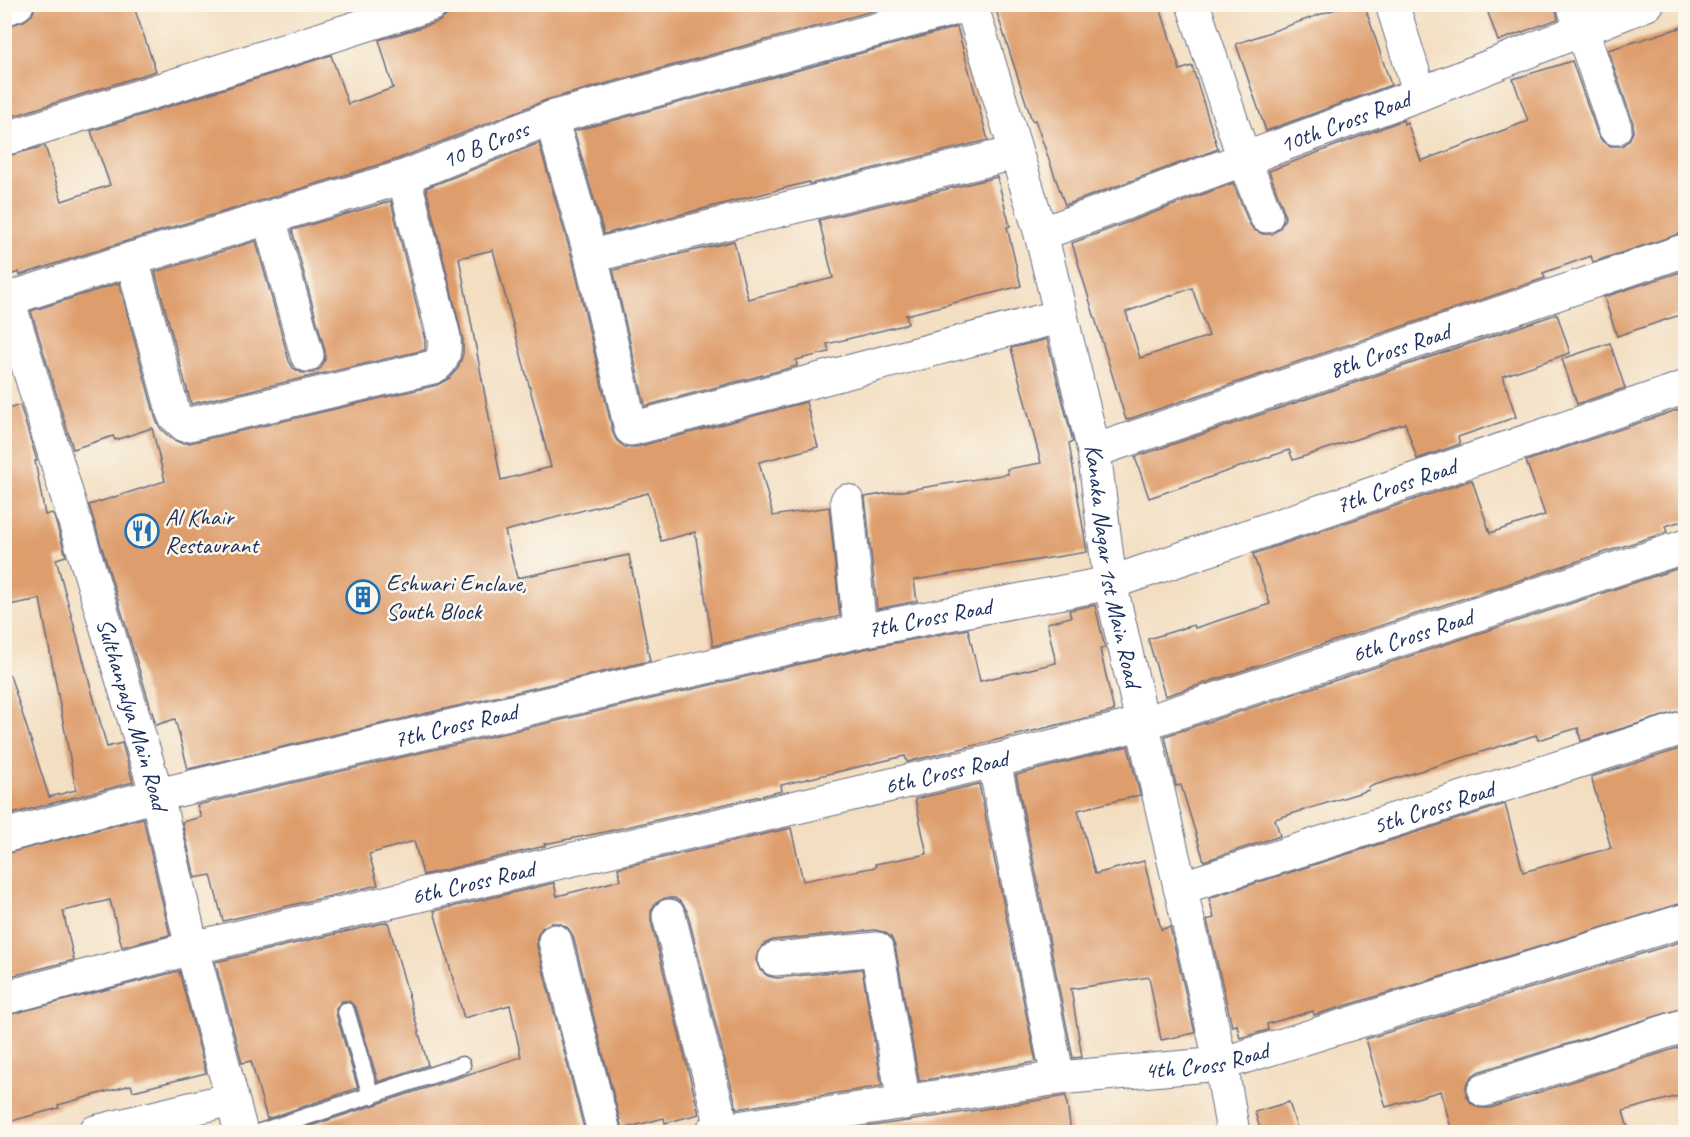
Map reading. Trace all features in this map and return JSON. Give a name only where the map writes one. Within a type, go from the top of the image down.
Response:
[{"type":"street","points":[[4,9],[17,4]]},
{"type":"street","points":[[4,139],[432,4]]},
{"type":"street","name":"10 B Cross","points":[[6,300],[132,259],[404,177],[551,118],[971,4]]},
{"type":"street","name":"Kanaka Nagar 1st Main Road","points":[[971,4],[1041,234],[1094,451],[1110,583],[1221,1065],[1233,1132]]},
{"type":"street","points":[[1193,4],[1244,159],[1266,216]]},
{"type":"street","points":[[1392,4],[1420,94]]},
{"type":"street","name":"10th Cross Road","points":[[1041,234],[1420,94],[1577,17],[1647,4]]},
{"type":"street","points":[[1577,17],[1615,128]]},
{"type":"street","points":[[551,118],[591,256],[632,429],[1061,316]]},
{"type":"street","points":[[591,256],[1015,153]]},
{"type":"street","points":[[132,259],[174,415],[185,425],[433,367],[439,363],[443,355],[444,337],[404,177]]},
{"type":"street","points":[[269,218],[307,355]]},
{"type":"street","name":"8th Cross Road","points":[[1094,451],[1686,250]]},
{"type":"street","name":"Sulthanpalya Main Road","points":[[6,300],[157,795],[192,948],[241,1132]]},
{"type":"street","name":"7th Cross Road","points":[[4,836],[157,795],[860,631],[1110,583],[1686,387]]},
{"type":"street","points":[[847,501],[860,631]]},
{"type":"street","name":"6th Cross Road","points":[[4,998],[192,948],[994,761],[1144,723],[1686,546]]},
{"type":"street","name":"5th Cross Road","points":[[1180,888],[1686,727]]},
{"type":"street","points":[[994,761],[1059,1078]]},
{"type":"street","points":[[669,916],[717,1132]]},
{"type":"street","name":"4th Cross Road","points":[[717,1132],[1059,1078],[1221,1065],[1686,920]]},
{"type":"street","points":[[555,941],[603,1132]]},
{"type":"street","points":[[775,959],[877,949],[904,1102]]},
{"type":"street","points":[[1484,1090],[1686,1025]]},
{"type":"street","points":[[95,1132],[231,1098]]},
{"type":"lane","points":[[346,1011],[371,1096]]},
{"type":"lane","points":[[260,1132],[462,1065]]},
{"type":"building","points":[[44,4],[133,4],[156,71],[4,119],[4,27],[24,21],[32,15],[35,7]]},
{"type":"building","points":[[450,4],[898,4],[546,100],[398,159],[20,275],[19,272],[10,275],[4,258],[4,157],[45,146],[62,201],[110,185],[91,131],[331,55],[348,104],[393,88],[379,40],[438,22],[446,16]]},
{"type":"building","points":[[994,4],[1159,4],[1180,70],[1192,66],[1218,149],[1065,205],[1035,120],[1032,121]]},
{"type":"building","points":[[1350,4],[1364,4],[1391,85],[1266,131],[1236,44]]},
{"type":"building","points":[[1485,4],[1555,4],[1558,19],[1498,41]]},
{"type":"building","points":[[1686,26],[1686,232],[1593,262],[1591,256],[1543,273],[1545,278],[1126,420],[1072,243],[1233,183],[1254,230],[1263,234],[1272,234],[1280,228],[1285,218],[1269,171],[1403,120],[1404,124],[1407,122],[1421,161],[1528,121],[1513,79],[1572,61],[1598,135],[1603,142],[1611,146],[1622,146],[1633,132],[1633,123],[1608,50]],"holes":[[[1192,288],[1209,336],[1140,358],[1126,312]]]},
{"type":"building","points":[[957,27],[988,140],[604,234],[574,131]]},
{"type":"building","points":[[539,143],[573,261],[613,433],[617,441],[625,447],[636,447],[806,402],[818,447],[759,462],[773,516],[829,507],[840,616],[713,646],[695,532],[661,541],[648,493],[505,531],[517,578],[629,555],[650,661],[188,769],[175,719],[156,725],[89,505],[165,481],[152,428],[115,440],[113,436],[73,449],[31,311],[119,283],[156,420],[161,429],[172,439],[181,443],[437,385],[450,378],[458,368],[463,354],[463,340],[426,188]],"holes":[[[493,250],[551,467],[501,480],[459,258]]]},
{"type":"building","points":[[997,177],[1010,226],[1007,227],[1021,286],[906,315],[908,324],[827,344],[829,352],[796,360],[797,366],[645,406],[613,270],[734,241],[748,299],[833,278],[819,220]]},
{"type":"building","points":[[391,201],[425,340],[425,350],[191,404],[155,272],[256,241],[289,361],[293,368],[302,373],[313,373],[321,368],[325,359],[325,351],[292,230]]},
{"type":"building","points":[[1686,270],[1686,313],[1617,336],[1604,297]]},
{"type":"building","points":[[1557,314],[1570,353],[1503,376],[1516,417],[1458,437],[1460,444],[1417,459],[1405,423],[1293,460],[1289,450],[1149,498],[1135,457]]},
{"type":"building","points":[[1047,339],[1073,442],[1069,443],[1087,552],[914,580],[917,601],[877,609],[865,497],[1008,474],[1007,469],[1041,463],[1011,348]]},
{"type":"building","points":[[1610,343],[1625,388],[1577,404],[1562,359]]},
{"type":"building","points":[[20,405],[37,461],[35,461],[45,515],[52,513],[54,516],[66,556],[56,559],[107,747],[122,743],[133,782],[4,816],[4,676],[10,675],[49,797],[76,790],[40,599],[4,606],[4,410]]},
{"type":"building","points":[[1686,407],[1686,520],[1665,526],[1667,532],[1165,696],[1148,639],[1194,625],[1195,628],[1270,604],[1253,554],[1472,480],[1490,533],[1545,515],[1526,461]]},
{"type":"building","points":[[1679,568],[1681,575],[1686,573],[1686,709],[1581,741],[1578,728],[1538,740],[1536,735],[1368,787],[1369,790],[1275,819],[1280,836],[1204,861],[1181,785],[1176,786],[1165,736]]},
{"type":"building","points":[[1095,605],[1105,648],[1100,649],[1114,711],[907,762],[905,756],[781,785],[782,791],[544,844],[545,846],[423,875],[414,841],[369,854],[378,885],[223,921],[211,875],[195,878],[182,822],[201,817],[197,805],[864,649],[968,629],[980,681],[1056,663],[1047,623],[1071,617],[1069,610]]},
{"type":"building","points":[[1128,746],[1140,795],[1078,810],[1095,874],[1144,861],[1161,929],[1170,927],[1195,1033],[1161,1040],[1149,977],[1071,989],[1082,1057],[1073,1058],[1016,775]]},
{"type":"building","points":[[1686,747],[1686,902],[1314,1015],[1313,1011],[1267,1024],[1268,1030],[1240,1038],[1237,1025],[1232,1026],[1207,920],[1214,918],[1209,898],[1505,804],[1523,872],[1611,848],[1591,777]]},
{"type":"building","points":[[979,784],[1036,1062],[919,1081],[895,946],[891,937],[875,930],[773,940],[764,944],[756,960],[760,970],[768,976],[777,978],[862,969],[882,1086],[737,1109],[687,911],[675,898],[665,898],[656,903],[651,911],[651,921],[699,1114],[665,1123],[664,1118],[622,1129],[573,936],[568,928],[559,923],[551,923],[542,928],[537,937],[537,946],[585,1132],[292,1132],[521,1057],[510,1005],[464,1018],[434,911],[554,883],[557,896],[621,880],[618,868],[791,828],[803,881],[876,867],[875,864],[927,854],[915,799]]},
{"type":"building","points":[[143,818],[170,935],[122,947],[110,900],[63,911],[74,960],[4,978],[4,854]]},
{"type":"building","points":[[388,922],[428,1065],[378,1082],[356,1008],[349,1001],[342,1001],[336,1008],[336,1014],[358,1088],[267,1119],[251,1061],[242,1063],[215,962]]},
{"type":"building","points":[[1686,940],[1686,1007],[1478,1072],[1466,1085],[1466,1095],[1471,1103],[1479,1108],[1490,1108],[1686,1045],[1686,1094],[1623,1111],[1629,1132],[1452,1132],[1441,1091],[1386,1107],[1366,1039]]},
{"type":"building","points":[[179,971],[206,1073],[133,1091],[131,1085],[4,1123],[4,1016]]},
{"type":"building","points":[[1066,1096],[1071,1132],[830,1132],[907,1121]]},
{"type":"building","points":[[1289,1102],[1298,1132],[1261,1132],[1255,1112]]},
{"type":"place","name":"Al Khair Restaurant","points":[[142,531]]},
{"type":"place","name":"Eshwari Enclave, South Block","points":[[363,597]]}]
